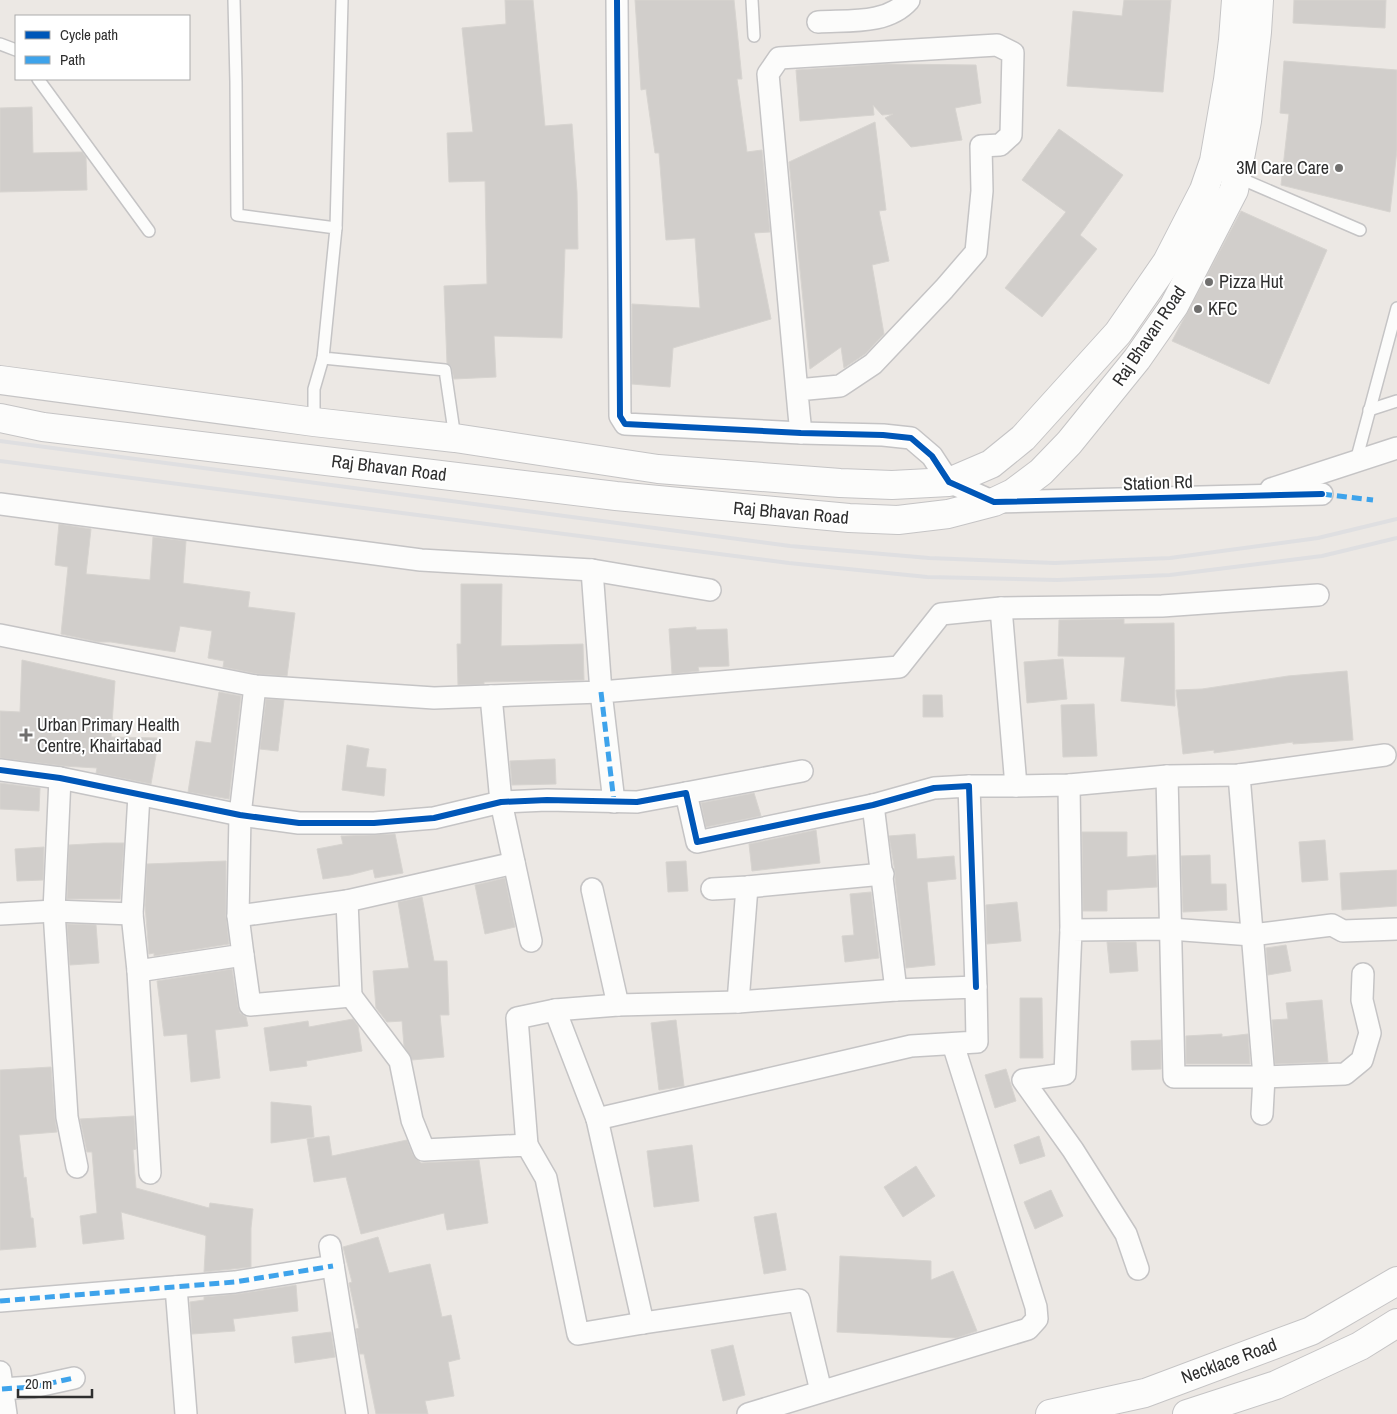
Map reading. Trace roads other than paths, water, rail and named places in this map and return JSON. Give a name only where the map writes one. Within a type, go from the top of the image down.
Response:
[{"type":"main road","name":"Raj Bhavan Road","points":[[0,380],[314,422],[454,438],[658,469],[840,483],[892,485],[949,482],[991,464],[1023,438],[1118,332],[1166,262],[1204,190],[1214,161],[1228,80],[1236,0]]},
{"type":"main road","name":"Raj Bhavan Road","points":[[0,418],[43,427],[616,496],[849,518],[898,520],[948,514],[994,502],[1013,493],[1041,472],[1069,444],[1137,359],[1174,306],[1234,190],[1247,121],[1258,32],[1259,0]]},
{"type":"main road","name":"Necklace Road","points":[[1050,1414],[1145,1393],[1311,1331],[1397,1281]]},
{"type":"main road","name":"Necklace Road","points":[[1187,1414],[1276,1385],[1360,1346],[1397,1323]]},
{"type":"street","points":[[617,0],[620,416],[626,424],[801,433],[883,435],[911,438],[932,456],[949,482],[994,502]]},
{"type":"street","points":[[818,22],[881,18],[897,10],[909,0]]},
{"type":"street","points":[[797,390],[840,386],[874,364],[976,252],[982,191],[981,146],[1000,144],[1011,135],[1013,53],[997,45],[779,58],[768,74],[797,390],[801,433]]},
{"type":"street","points":[[1249,496],[1397,448]]},
{"type":"street","name":"Station Rd","points":[[994,502],[1322,494]]},
{"type":"street","points":[[0,504],[421,560],[592,570],[710,590]]},
{"type":"street","points":[[592,570],[601,692],[614,802]]},
{"type":"street","points":[[0,635],[255,686],[434,698],[601,692],[900,667],[941,614],[1001,608],[1162,606],[1318,595]]},
{"type":"street","points":[[1001,608],[1016,786]]},
{"type":"street","points":[[255,686],[240,815],[238,916],[250,1005],[350,996]]},
{"type":"street","points":[[491,696],[501,802],[530,941]]},
{"type":"street","points":[[686,793],[697,842],[874,805],[934,788],[1069,785],[1167,776],[1240,775],[1385,755]]},
{"type":"street","points":[[0,770],[60,778],[240,815],[299,823],[374,823],[434,818],[501,802],[547,800],[637,802],[802,771]]},
{"type":"street","points":[[1240,775],[1264,1077],[1262,1114]]},
{"type":"street","points":[[1167,776],[1174,1077],[1264,1077],[1345,1074],[1362,1060],[1370,1033],[1362,1000],[1363,974]]},
{"type":"street","points":[[60,778],[54,911],[67,1117],[77,1167]]},
{"type":"street","points":[[1069,785],[1071,930],[1065,1074],[1023,1080],[1073,1150],[1126,1234],[1138,1269]]},
{"type":"street","points":[[597,1120],[911,1046],[977,1042],[969,786]]},
{"type":"street","points":[[139,794],[132,914],[138,972],[150,1173]]},
{"type":"street","points":[[874,805],[896,990]]},
{"type":"street","points":[[238,916],[348,901],[514,863]]},
{"type":"street","points":[[712,889],[883,874]]},
{"type":"street","points":[[738,1002],[747,887]]},
{"type":"street","points":[[592,889],[618,1005]]},
{"type":"street","points":[[348,901],[350,996],[400,1061],[412,1120],[424,1150],[527,1145]]},
{"type":"street","points":[[0,914],[54,911],[132,914]]},
{"type":"street","points":[[1071,930],[1170,929],[1252,935],[1332,925],[1343,931],[1397,928]]},
{"type":"street","points":[[138,972],[243,956]]},
{"type":"street","points":[[821,1391],[799,1300],[578,1334],[546,1178],[527,1145],[516,1018],[555,1010],[618,1005],[738,1002],[896,990],[976,987]]},
{"type":"street","points":[[555,1010],[597,1120],[643,1323]]},
{"type":"street","points":[[748,1414],[1028,1329],[1037,1319],[1036,1307],[953,1044]]},
{"type":"street","points":[[0,1302],[235,1282],[332,1256],[357,1414]]},
{"type":"street","points":[[176,1287],[186,1414]]},
{"type":"street","points":[[6,1414],[1,1384],[33,1386],[74,1378]]},
{"type":"lane","points":[[234,0],[237,215],[336,228]]},
{"type":"lane","points":[[314,422],[314,389],[323,358],[336,228],[342,0]]},
{"type":"lane","points":[[752,0],[754,36]]},
{"type":"lane","points":[[0,44],[15,50]]},
{"type":"lane","points":[[39,80],[149,231]]},
{"type":"lane","points":[[1236,177],[1360,230]]},
{"type":"lane","points":[[1356,461],[1397,308]]},
{"type":"lane","points":[[323,358],[445,370],[454,438]]},
{"type":"lane","points":[[1370,410],[1397,401]]},
{"type":"railway","points":[[0,441],[790,546],[929,558],[1055,563],[1170,558],[1318,538],[1397,519]]},
{"type":"railway","points":[[0,461],[789,563],[927,577],[1057,580],[1170,575],[1322,556],[1397,538]]},
{"type":"place","name":"3M Care Care","points":[[1339,168]]},
{"type":"place","name":"Pizza Hut","points":[[1209,282]]},
{"type":"place","name":"KFC","points":[[1198,309]]},
{"type":"place","name":"Urban Primary Health Centre, Khairtabad","points":[[26,735]]}]
